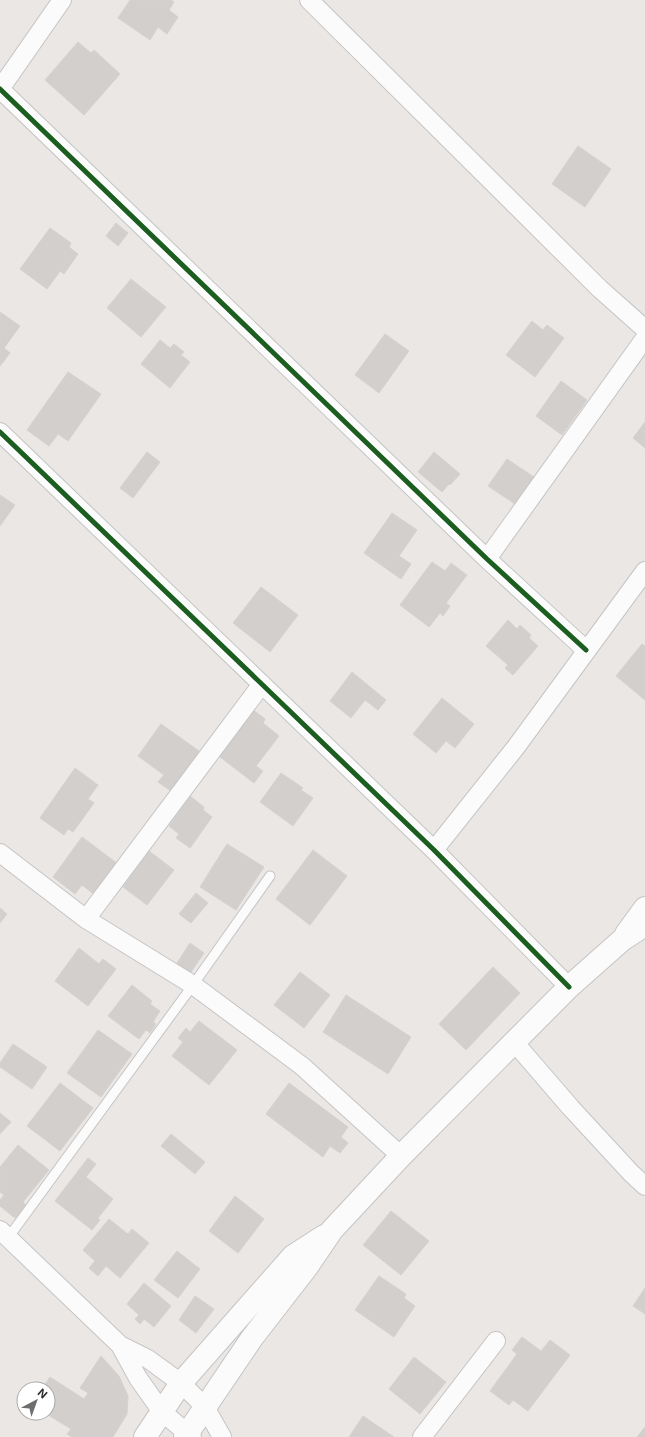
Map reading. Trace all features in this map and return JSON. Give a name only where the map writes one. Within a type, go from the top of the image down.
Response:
[{"type":"main road","points":[[622,940],[645,908]]},
{"type":"main road","points":[[188,1436],[205,1407],[252,1338],[308,1267],[332,1230],[400,1156],[569,987],[622,940],[645,925]]},
{"type":"main road","points":[[145,1437],[181,1383],[293,1256],[332,1230]]},
{"type":"street","points":[[62,0],[0,89],[487,559],[586,650]]},
{"type":"street","points":[[309,0],[600,289],[645,329]]},
{"type":"street","points":[[487,559],[645,338]]},
{"type":"street","points":[[0,432],[434,850],[569,987]]},
{"type":"street","points":[[434,850],[516,747],[645,571]]},
{"type":"street","points":[[86,919],[262,684]]},
{"type":"street","points":[[0,852],[86,919],[193,985],[302,1066],[400,1156]]},
{"type":"street","points":[[514,1042],[571,1108],[631,1173],[645,1186]]},
{"type":"street","points":[[4,1234],[120,1345],[148,1359],[181,1383],[205,1407],[222,1437]]},
{"type":"street","points":[[422,1437],[496,1340]]},
{"type":"street","points":[[120,1345],[138,1378],[162,1412],[188,1436]]},
{"type":"lane","points":[[4,1234],[193,985],[270,876]]},
{"type":"building","points":[[130,0],[171,0],[174,2],[169,10],[178,17],[167,34],[158,27],[150,40],[118,18]]},
{"type":"building","points":[[78,42],[91,53],[94,50],[120,74],[84,115],[45,80]]},
{"type":"building","points":[[578,146],[611,169],[585,207],[552,184]]},
{"type":"building","points":[[116,223],[128,233],[118,246],[106,236]]},
{"type":"building","points":[[50,228],[71,243],[69,247],[78,254],[64,274],[60,271],[47,289],[20,269]]},
{"type":"building","points":[[131,279],[166,307],[141,337],[107,308]]},
{"type":"building","points":[[0,312],[20,326],[4,348],[10,353],[0,366]]},
{"type":"building","points":[[532,321],[543,330],[547,325],[564,338],[535,377],[506,355]]},
{"type":"building","points":[[385,334],[409,351],[379,393],[355,375]]},
{"type":"building","points":[[160,340],[170,348],[174,344],[184,352],[181,355],[190,362],[170,388],[141,364]]},
{"type":"building","points":[[68,372],[101,394],[68,441],[58,434],[49,446],[27,430]]},
{"type":"building","points":[[561,381],[587,400],[562,435],[536,416]]},
{"type":"building","points":[[645,422],[645,448],[633,438]]},
{"type":"building","points":[[147,452],[160,462],[133,498],[120,488]]},
{"type":"building","points":[[434,452],[460,474],[442,492],[418,472]]},
{"type":"building","points":[[507,459],[534,477],[515,504],[488,486]]},
{"type":"building","points":[[0,495],[15,505],[0,526]]},
{"type":"building","points":[[392,513],[417,530],[399,556],[411,564],[401,579],[364,553]]},
{"type":"building","points":[[432,562],[445,571],[451,563],[467,575],[446,603],[450,606],[443,616],[440,613],[429,627],[400,605]]},
{"type":"building","points":[[261,587],[298,615],[270,652],[233,623]]},
{"type":"building","points":[[508,620],[517,629],[520,625],[531,635],[529,638],[538,646],[513,675],[505,668],[508,665],[486,646]]},
{"type":"building","points":[[642,644],[645,646],[645,700],[616,676]]},
{"type":"building","points":[[352,672],[386,700],[378,710],[365,700],[351,718],[330,701]]},
{"type":"building","points":[[442,698],[474,724],[455,748],[446,741],[436,753],[413,734]]},
{"type":"building","points":[[252,709],[265,719],[263,723],[279,736],[256,766],[263,771],[254,783],[216,754]]},
{"type":"building","points":[[161,724],[199,751],[171,791],[158,782],[164,775],[138,756]]},
{"type":"building","points":[[75,768],[98,785],[88,799],[94,803],[73,832],[68,829],[64,835],[40,818]]},
{"type":"building","points":[[281,773],[303,788],[301,790],[313,798],[293,826],[260,802]]},
{"type":"building","points":[[190,796],[204,807],[203,810],[212,817],[190,848],[176,838],[179,834],[169,826]]},
{"type":"building","points":[[82,837],[118,864],[95,895],[82,885],[75,894],[53,877]]},
{"type":"building","points":[[227,844],[264,867],[236,910],[200,887]]},
{"type":"building","points":[[313,850],[347,876],[310,925],[276,899]]},
{"type":"building","points":[[149,851],[174,870],[147,905],[123,887]]},
{"type":"building","points":[[196,893],[208,903],[191,923],[179,914]]},
{"type":"building","points":[[0,908],[7,914],[0,923]]},
{"type":"building","points":[[190,943],[204,953],[189,975],[175,966]]},
{"type":"building","points":[[79,948],[99,964],[103,959],[116,969],[88,1006],[55,981]]},
{"type":"building","points":[[493,967],[520,993],[466,1050],[439,1024]]},
{"type":"building","points":[[300,972],[330,995],[304,1028],[274,1005]]},
{"type":"building","points":[[132,985],[152,1001],[150,1004],[160,1011],[153,1022],[156,1024],[150,1033],[146,1030],[139,1039],[108,1016]]},
{"type":"building","points":[[346,995],[411,1037],[388,1074],[323,1032]]},
{"type":"building","points":[[199,1021],[237,1050],[209,1085],[172,1056],[183,1042],[178,1038],[186,1028],[190,1032]]},
{"type":"building","points":[[98,1030],[132,1054],[101,1097],[67,1073]]},
{"type":"building","points":[[13,1044],[47,1067],[32,1089],[0,1067],[0,1063]]},
{"type":"building","points":[[60,1083],[93,1108],[60,1151],[27,1126]]},
{"type":"building","points":[[289,1083],[348,1127],[341,1137],[348,1143],[340,1153],[330,1146],[323,1157],[266,1114]]},
{"type":"building","points":[[0,1113],[11,1122],[0,1134]]},
{"type":"building","points":[[171,1134],[205,1162],[195,1174],[161,1146]]},
{"type":"building","points":[[18,1145],[49,1170],[23,1202],[26,1205],[15,1218],[0,1206],[0,1200],[4,1195],[0,1192],[0,1167]]},
{"type":"building","points":[[88,1158],[96,1164],[86,1177],[113,1199],[98,1218],[100,1220],[92,1230],[55,1201]]},
{"type":"building","points":[[235,1196],[264,1219],[238,1253],[209,1231]]},
{"type":"building","points":[[391,1211],[429,1241],[401,1275],[363,1245]]},
{"type":"building","points":[[109,1219],[128,1234],[132,1229],[149,1243],[120,1278],[106,1266],[98,1276],[89,1268],[95,1261],[83,1250]]},
{"type":"building","points":[[177,1251],[200,1269],[178,1298],[154,1280]]},
{"type":"building","points":[[379,1276],[406,1294],[404,1298],[415,1306],[394,1337],[355,1310]]},
{"type":"building","points":[[144,1283],[171,1306],[154,1327],[144,1319],[140,1324],[135,1319],[139,1315],[127,1304]]},
{"type":"building","points":[[645,1288],[645,1314],[633,1306]]},
{"type":"building","points":[[195,1296],[214,1309],[196,1333],[179,1320]]},
{"type":"building","points":[[522,1337],[541,1351],[550,1340],[570,1355],[528,1411],[513,1400],[509,1405],[490,1391],[517,1354],[512,1350]]},
{"type":"building","points":[[101,1356],[119,1376],[128,1396],[127,1414],[113,1437],[72,1437],[67,1434],[71,1429],[56,1420],[56,1381],[47,1381],[50,1377],[84,1399],[88,1393],[80,1388]]},
{"type":"building","points":[[414,1357],[446,1382],[420,1414],[389,1389]]},
{"type":"building","points":[[363,1416],[394,1437],[349,1437]]},
{"type":"building","points":[[645,1427],[645,1437],[637,1437]]},
{"type":"cycle path","points":[[0,89],[487,559],[586,650]]},
{"type":"cycle path","points":[[0,432],[434,850],[569,987]]}]
